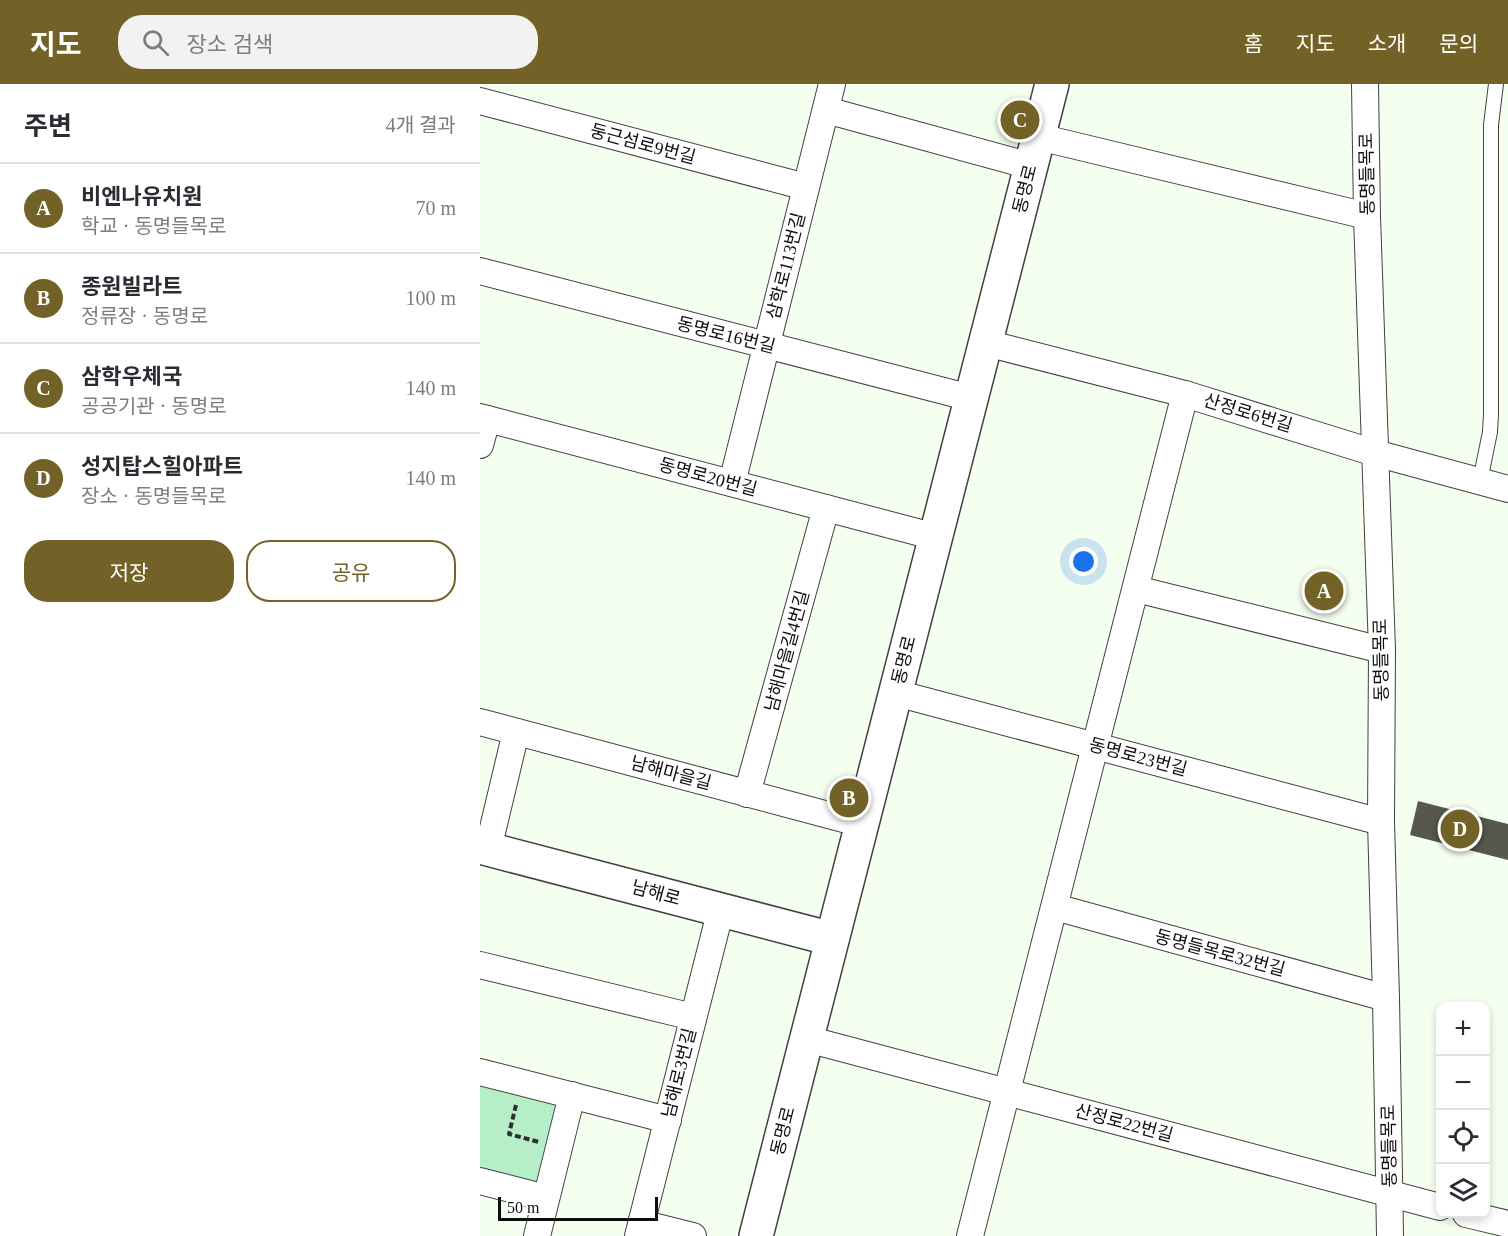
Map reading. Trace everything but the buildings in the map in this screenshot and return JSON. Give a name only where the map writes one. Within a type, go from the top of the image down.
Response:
[{"type":"street","name":"삼학로113번길","points":[[732,483],[832,84]]},
{"type":"street","name":"동명로","points":[[756,1236],[1052,84]]},
{"type":"street","name":"동명들목로","points":[[1365,84],[1367,216],[1382,650],[1381,822],[1390,1236]]},
{"type":"street","name":"둥근섬로9번길","points":[[480,101],[806,187]]},
{"type":"street","points":[[825,110],[1367,216]]},
{"type":"street","name":"동명로16번길","points":[[480,271],[972,398]]},
{"type":"street","name":"산정로6번길","points":[[986,343],[1185,394],[1375,453],[1508,489]]},
{"type":"street","points":[[970,1236],[1185,394]]},
{"type":"street","points":[[480,445],[483,418]]},
{"type":"street","name":"동명로20번길","points":[[483,418],[936,537]]},
{"type":"street","name":"남해마을길4번길","points":[[747,794],[826,508]]},
{"type":"street","points":[[1136,589],[1382,650]]},
{"type":"street","name":"동명로23번길","points":[[896,693],[1381,822]]},
{"type":"street","name":"남해마을길","points":[[480,722],[862,824]]},
{"type":"street","points":[[484,848],[516,732]]},
{"type":"street","name":"남해로","points":[[484,848],[832,939]]},
{"type":"street","name":"동명들목로32번길","points":[[1054,907],[1386,998]]},
{"type":"street","name":"남해로3번길","points":[[640,1229],[721,909]]},
{"type":"street","points":[[480,965],[693,1017]]},
{"type":"street","name":"산정로22번길","points":[[807,1039],[1436,1206]]},
{"type":"street","points":[[480,1072],[668,1120]]},
{"type":"street","points":[[537,1236],[572,1095]]},
{"type":"street","points":[[480,1181],[546,1198]]},
{"type":"street","points":[[1483,1218],[1508,1224]]},
{"type":"street","points":[[640,1229],[693,1236]]},
{"type":"lane","points":[[1480,482],[1490,432],[1491,414],[1491,125],[1496,84]]},
{"type":"path","points":[[518,1097],[508,1134],[543,1142]]},
{"type":"green space","points":[[480,1079],[563,1099],[541,1188],[480,1173]]},
{"type":"place","name":"삼학우체국","points":[[1020,120]]},
{"type":"place","name":"비엔나유치원","points":[[1324,591]]},
{"type":"place","name":"종원빌라트","points":[[849,798]]},
{"type":"place","name":"성지탑스힐아파트","points":[[1460,829]]}]
